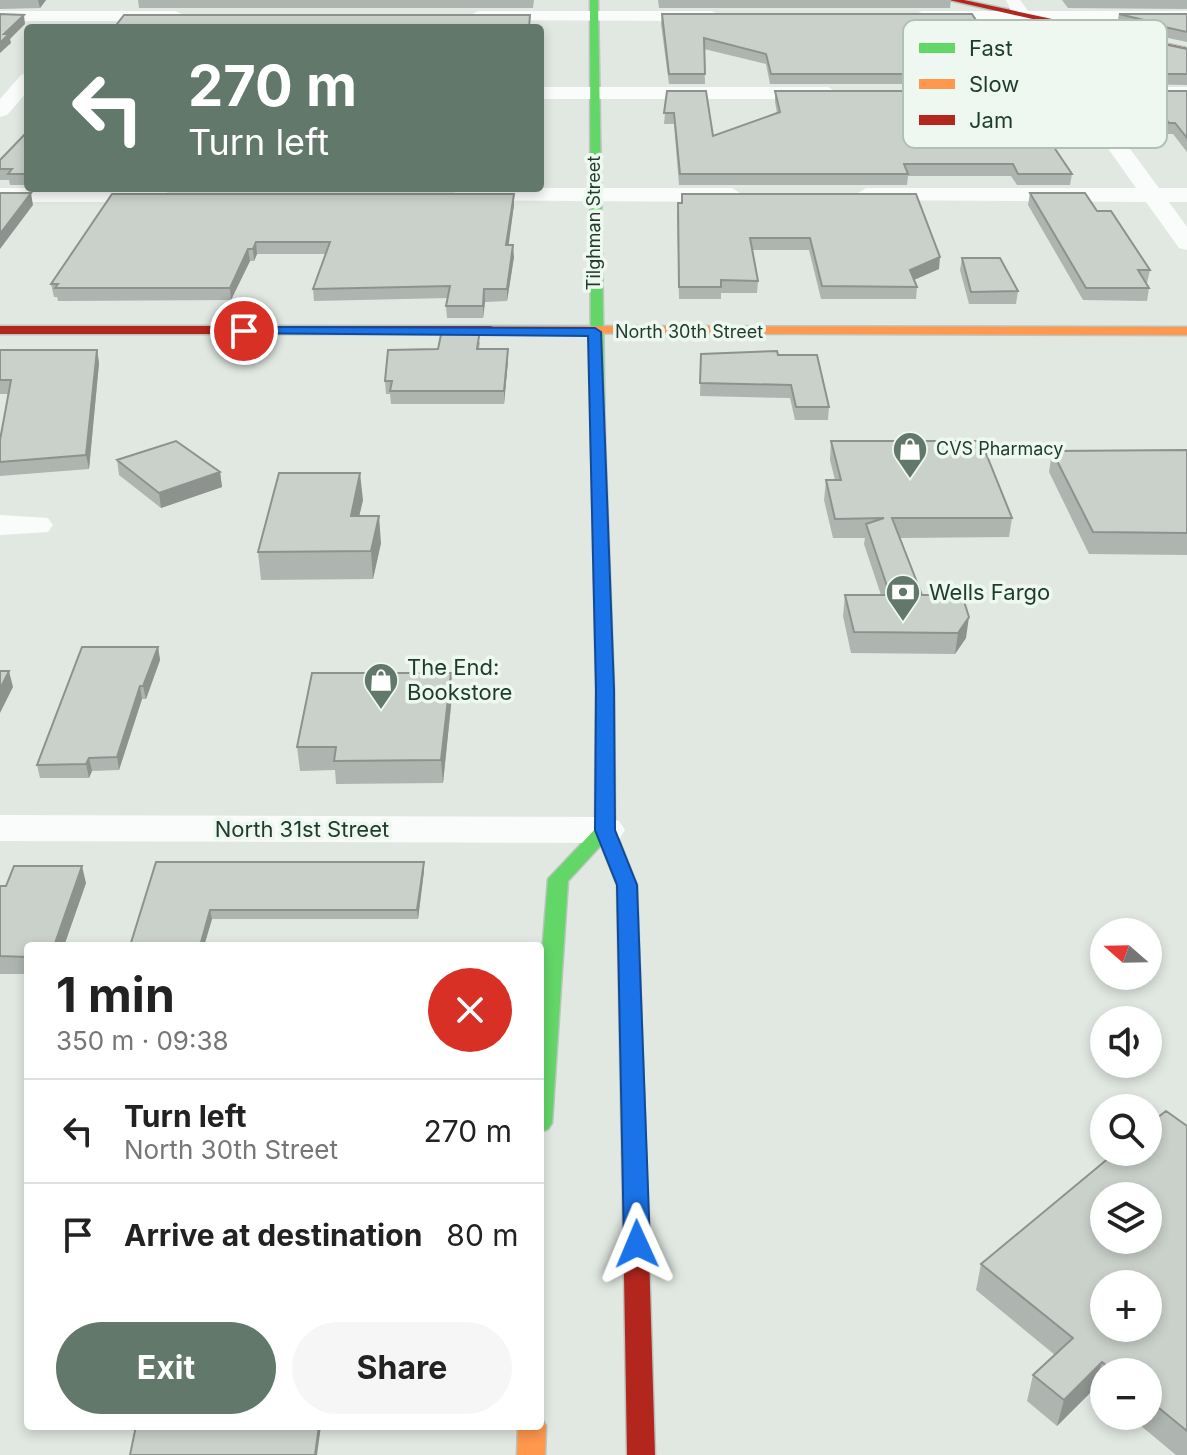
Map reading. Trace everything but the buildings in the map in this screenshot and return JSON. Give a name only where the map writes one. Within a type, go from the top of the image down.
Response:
[{"type":"main road","points":[[953,0],[1017,8],[1064,20]]},
{"type":"main road","name":"Tilghman Street","points":[[594,8],[593,195],[605,689],[605,830],[627,885],[641,1455]]},
{"type":"main road","points":[[1167,46],[1187,51]]},
{"type":"main road","name":"North 30th Street","points":[[0,330],[1187,331]]},
{"type":"main road","points":[[544,1069],[558,879],[605,830]]},
{"type":"main road","points":[[531,1455],[532,1430]]},
{"type":"street","points":[[78,22],[97,0]]},
{"type":"street","points":[[467,16],[594,8],[737,16]]},
{"type":"street","points":[[912,16],[1017,8],[1187,16]]},
{"type":"street","points":[[0,16],[78,22],[194,16]]},
{"type":"street","points":[[0,111],[18,90]]},
{"type":"street","points":[[544,93],[844,93]]},
{"type":"street","points":[[1119,148],[1187,243]]},
{"type":"street","points":[[0,195],[187,195]]},
{"type":"street","points":[[437,195],[759,195]]},
{"type":"street","points":[[837,195],[1187,195]]},
{"type":"street","points":[[0,525],[37,525]]},
{"type":"street","name":"North 31st Street","points":[[0,828],[605,830]]},
{"type":"traffic: fast","points":[[594,0],[598,439]]},
{"type":"traffic: fast","points":[[544,1069],[558,879],[605,830]]},
{"type":"traffic: slow","points":[[491,330],[1187,331]]},
{"type":"traffic: slow","points":[[605,821],[605,830],[627,885],[634,1154]]},
{"type":"traffic: slow","points":[[531,1455],[532,1430]]},
{"type":"traffic: jam","points":[[953,0],[1045,20]]},
{"type":"traffic: jam","points":[[1167,47],[1187,51]]},
{"type":"traffic: jam","points":[[0,330],[491,330]]},
{"type":"traffic: jam","points":[[598,439],[605,689],[605,821]]},
{"type":"traffic: jam","points":[[634,1154],[641,1455]]},
{"type":"place","name":"CVS Pharmacy","points":[[910,480]]},
{"type":"place","name":"Wells Fargo","points":[[903,623]]},
{"type":"place","name":"The End: Bookstore","points":[[381,711]]},
{"type":"route","points":[[244,331],[595,332],[605,689],[605,830],[627,885],[637,1244]]}]
